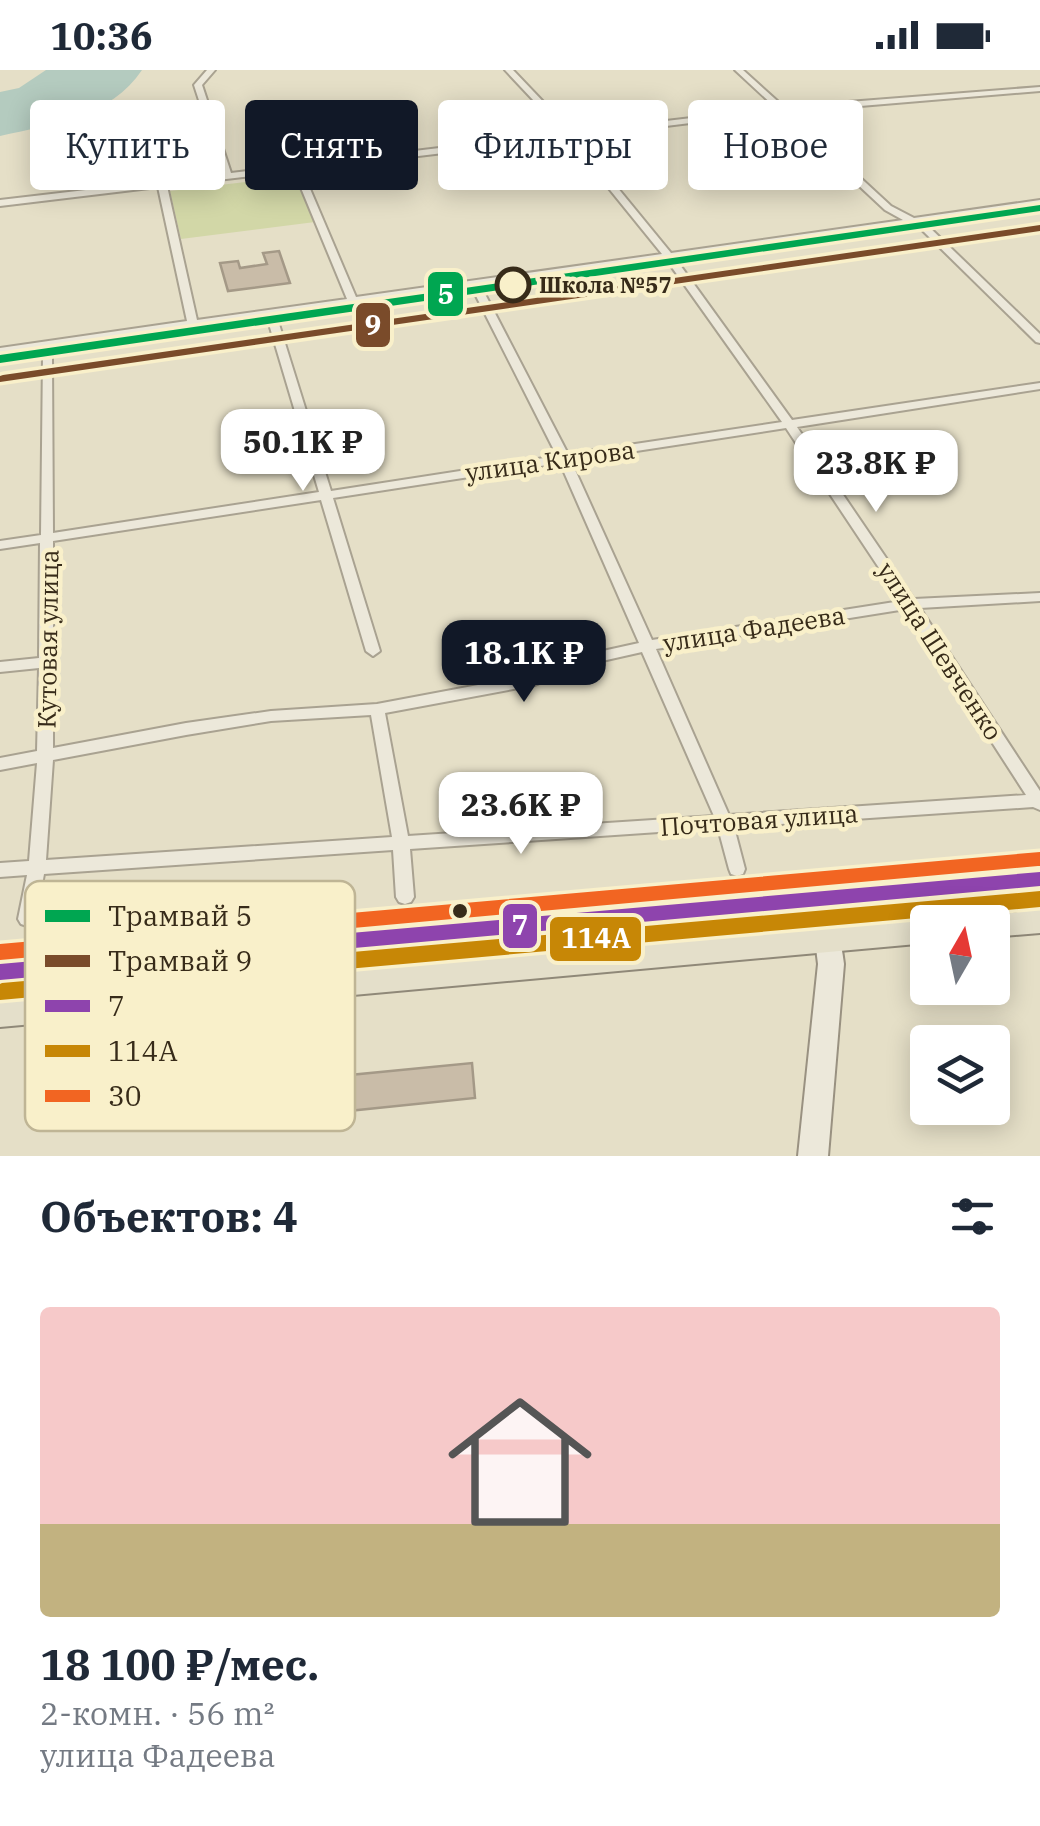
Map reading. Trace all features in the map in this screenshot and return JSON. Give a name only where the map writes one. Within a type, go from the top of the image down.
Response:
[{"type":"main road","points":[[355,941],[1040,878]]},
{"type":"main road","points":[[1010,924],[1040,921]]},
{"type":"main road","points":[[355,982],[910,933]]},
{"type":"main road","points":[[0,972],[25,970]]},
{"type":"main road","points":[[0,1014],[25,1012]]},
{"type":"street","points":[[212,70],[198,86],[228,177]]},
{"type":"street","name":"улица Шевченко","points":[[510,70],[540,100]]},
{"type":"street","points":[[739,70],[770,100]]},
{"type":"street","points":[[863,103],[1040,89]]},
{"type":"street","points":[[225,177],[245,175]]},
{"type":"street","points":[[863,185],[888,208],[919,224],[1040,340]]},
{"type":"street","points":[[0,204],[113,190]]},
{"type":"street","points":[[163,190],[193,324]]},
{"type":"street","points":[[307,190],[353,301]]},
{"type":"street","name":"улица Шевченко","points":[[617,190],[790,425],[1039,801]]},
{"type":"street","points":[[0,351],[1040,207]]},
{"type":"street","points":[[480,294],[564,458],[725,823],[737,869]]},
{"type":"street","points":[[274,324],[372,651]]},
{"type":"street","name":"Кутовая улица","points":[[36,881],[46,754],[50,537],[47,358]]},
{"type":"street","name":"улица Кирова","points":[[0,545],[1040,386]]},
{"type":"street","name":"улица Фадеева","points":[[0,764],[271,716],[377,709],[535,680],[576,662],[647,646],[910,604],[1040,597]]},
{"type":"street","points":[[0,668],[46,662]]},
{"type":"street","points":[[377,709],[401,841],[406,897]]},
{"type":"street","name":"Почтовая улица","points":[[0,870],[1039,801]]},
{"type":"street","points":[[813,1156],[831,964],[815,900]]},
{"type":"green space","points":[[245,182],[245,190],[302,190],[315,222],[181,239],[170,191],[225,190],[225,184]]},
{"type":"shaded area","points":[[46,70],[142,70],[111,100],[30,100],[30,129],[0,136],[0,92],[19,88]]},
{"type":"building","points":[[279,251],[290,283],[228,291],[220,263],[238,261],[240,268],[267,264],[263,253]]},
{"type":"building","points":[[472,1063],[475,1098],[355,1110],[355,1074]]},
{"type":"tram line","name":"5","points":[[0,359],[1040,208]]},
{"type":"tram line","name":"9","points":[[3,379],[1040,228]]},
{"type":"transit line","name":"30","points":[[355,920],[1038,859]]},
{"type":"transit line","name":"7","points":[[355,940],[1040,879]]},
{"type":"transit line","name":"114А","points":[[355,960],[1040,899]]},
{"type":"transit line","name":"30","points":[[0,952],[25,950]]},
{"type":"transit line","name":"7","points":[[0,972],[25,970]]},
{"type":"transit line","name":"114А","points":[[2,992],[25,990]]},
{"type":"place","name":"Школа №57","points":[[513,285]]}]
